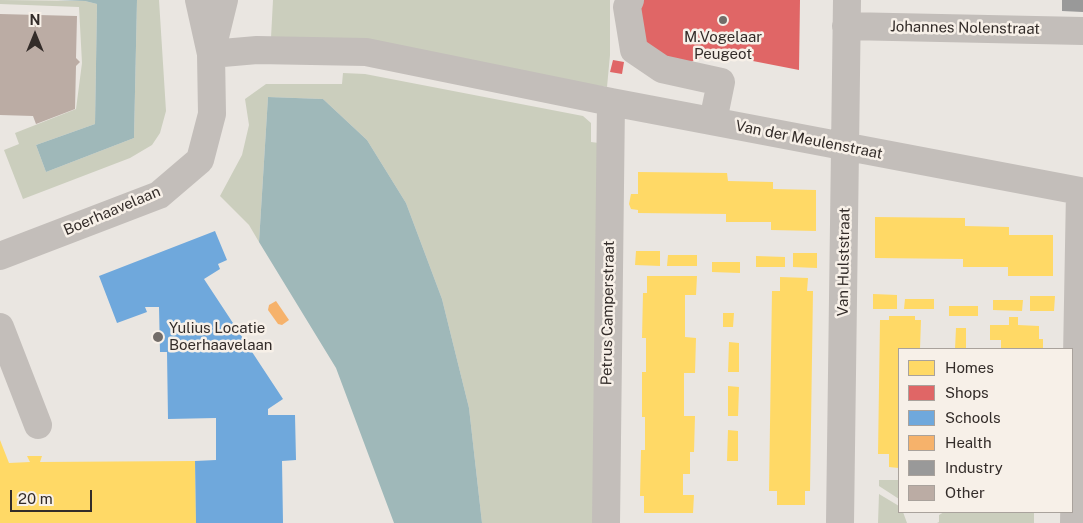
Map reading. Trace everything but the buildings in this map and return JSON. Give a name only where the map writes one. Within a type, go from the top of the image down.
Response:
[{"type":"street","name":"Boerhaavelaan","points":[[0,256],[159,195],[200,160],[212,114],[211,54],[200,0]]},
{"type":"street","name":"Boerhaavelaan","points":[[211,54],[224,0]]},
{"type":"street","points":[[630,0],[628,7],[634,50],[662,69],[721,82],[713,121]]},
{"type":"street","name":"Johannes Nolenstraat","points":[[846,13],[1083,31]]},
{"type":"street","name":"Van Hulststraat","points":[[840,523],[846,148],[846,13]]},
{"type":"street","name":"Van der Meulenstraat","points":[[211,54],[257,50],[366,52],[846,148],[1080,191],[1074,523]]},
{"type":"street","name":"Petrus Camperstraat","points":[[606,523],[611,102]]},
{"type":"street","points":[[0,327],[38,425]]},
{"type":"green space","points":[[0,0],[85,1],[97,4],[95,124],[36,145],[46,172],[134,138],[137,0],[159,0],[166,111],[160,133],[152,145],[130,158],[23,199],[4,150],[19,144],[15,133],[76,109],[82,63],[79,7],[0,4]]},
{"type":"green space","points":[[273,0],[610,0],[610,55],[607,87],[271,38]]},
{"type":"green space","points":[[343,73],[365,74],[583,116],[591,123],[591,142],[599,143],[595,523],[482,523],[469,408],[442,299],[406,203],[367,140],[323,99],[268,97],[259,242],[249,225],[220,196],[242,155],[249,125],[245,99],[266,84],[342,84]]},
{"type":"green space","points":[[879,480],[898,480],[898,498],[879,486]]},
{"type":"green space","points":[[879,494],[898,505],[898,513],[903,513],[907,523],[878,523]]},
{"type":"green space","points":[[942,513],[1034,513],[1034,523],[937,523],[939,522],[939,515]]},
{"type":"water","points":[[57,0],[137,0],[134,138],[46,172],[36,145],[95,124],[97,4],[85,1]]},
{"type":"water","points":[[268,97],[323,99],[367,140],[406,203],[442,299],[469,408],[482,523],[394,523],[336,368],[259,242]]},
{"type":"place","name":"M.Vogelaar Peugeot","points":[[723,20]]},
{"type":"place","name":"Yulius Locatie Boerhaavelaan","points":[[158,337]]}]
